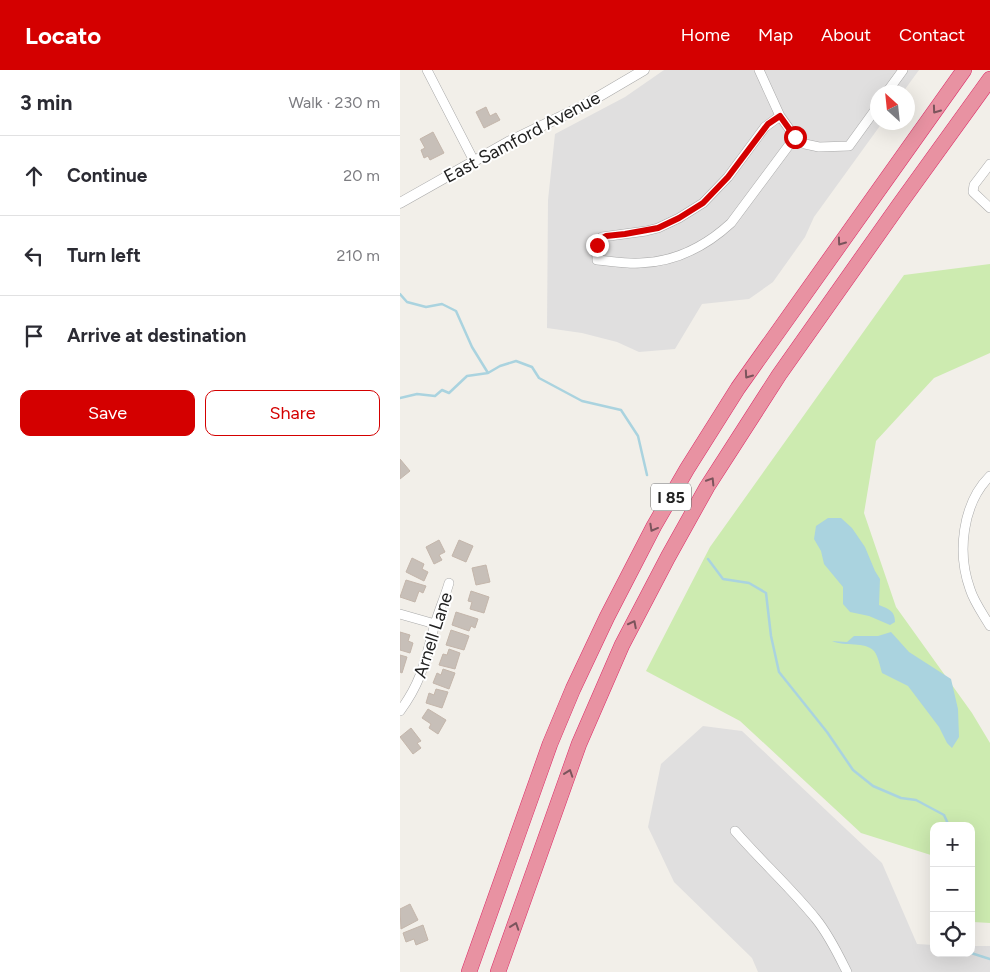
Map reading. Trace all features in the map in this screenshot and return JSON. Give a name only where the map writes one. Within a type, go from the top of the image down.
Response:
[{"type":"highway","name":"I 85","points":[[469,972],[528,804],[561,717],[607,617],[654,526],[738,388],[964,70]]},
{"type":"highway","name":"I 85","points":[[498,972],[579,744],[622,645],[668,557],[707,487],[779,375],[898,205],[990,79]]},
{"type":"street","points":[[427,70],[474,161]]},
{"type":"street","name":"East Samford Avenue","points":[[400,203],[508,142],[581,107],[644,70]]},
{"type":"street","points":[[759,70],[780,116],[795,137],[805,144],[819,147],[846,147],[851,144],[870,117]]},
{"type":"street","points":[[892,85],[903,70]]},
{"type":"street","points":[[780,116],[768,124],[728,177],[703,203],[658,228],[602,237],[597,245],[597,260],[640,263],[672,258],[699,247],[731,223],[795,137]]},
{"type":"street","points":[[990,164],[974,185],[973,192],[990,208]]},
{"type":"street","points":[[990,476],[972,501],[964,535],[964,554],[970,589],[990,626]]},
{"type":"street","name":"Arnell Lane","points":[[400,711],[418,683],[449,583]]},
{"type":"street","points":[[400,614],[435,624]]},
{"type":"street","points":[[735,831],[817,920],[831,941],[847,972]]},
{"type":"shaded area","points":[[664,70],[919,70],[908,85],[870,85],[870,130],[877,130],[814,217],[805,237],[773,282],[749,299],[702,304],[675,349],[639,352],[617,342],[582,333],[547,328],[548,200],[555,134],[625,97]]},
{"type":"shaded area","points":[[703,726],[742,731],[882,863],[917,944],[930,945],[930,957],[975,957],[975,946],[990,946],[990,972],[758,972],[752,958],[674,882],[648,827],[661,764]]},
{"type":"green space","points":[[990,264],[990,353],[934,378],[876,441],[864,513],[896,607],[972,713],[990,743],[990,923],[975,922],[975,822],[930,822],[930,855],[861,833],[740,721],[646,671],[710,547],[904,275]]},
{"type":"water","points":[[828,518],[841,518],[852,528],[865,547],[880,579],[879,605],[891,611],[895,622],[890,625],[869,616],[850,612],[843,604],[843,587],[824,564],[821,551],[814,539],[816,526]]},
{"type":"water","points":[[891,632],[909,652],[951,679],[958,709],[959,737],[952,748],[947,743],[939,727],[908,686],[882,673],[874,651],[865,646],[832,641],[847,642],[854,636],[878,636]]},
{"type":"building","points":[[486,107],[490,116],[496,113],[500,120],[484,128],[476,112]]},
{"type":"building","points":[[433,132],[444,153],[430,160],[428,156],[424,158],[421,150],[425,148],[420,139]]},
{"type":"building","points":[[400,459],[410,471],[400,479]]},
{"type":"building","points":[[439,540],[445,552],[439,555],[442,560],[434,564],[426,547]]},
{"type":"building","points":[[459,540],[473,546],[466,562],[452,556]]},
{"type":"building","points":[[412,558],[424,564],[422,569],[428,572],[424,581],[406,572]]},
{"type":"building","points":[[486,565],[490,582],[476,585],[472,568]]},
{"type":"building","points":[[406,580],[426,586],[423,593],[419,591],[415,602],[400,597]]},
{"type":"building","points":[[471,591],[489,597],[484,613],[470,609],[472,602],[468,601]]},
{"type":"building","points":[[456,612],[478,619],[475,628],[471,626],[469,631],[452,625]]},
{"type":"building","points":[[451,630],[469,636],[464,650],[446,645]]},
{"type":"building","points":[[400,632],[410,635],[408,641],[413,643],[410,653],[400,650]]},
{"type":"building","points":[[449,649],[460,653],[455,669],[439,665],[443,654],[447,655]]},
{"type":"building","points":[[400,655],[407,657],[402,673],[400,672]]},
{"type":"building","points":[[443,669],[455,673],[449,689],[433,683],[437,673],[441,675]]},
{"type":"building","points":[[436,689],[448,692],[442,708],[426,703],[429,693],[434,695]]},
{"type":"building","points":[[428,709],[446,720],[438,734],[429,728],[431,724],[422,718]]},
{"type":"building","points":[[411,728],[421,741],[417,743],[421,748],[413,754],[400,737]]},
{"type":"building","points":[[410,904],[418,920],[401,929],[400,909]]},
{"type":"building","points":[[423,925],[428,940],[416,945],[414,939],[406,942],[403,933]]},
{"type":"waterway","points":[[400,294],[407,302],[426,307],[442,304],[456,311],[472,347],[488,373],[500,366],[516,361],[532,367],[539,378],[582,401],[621,410],[638,436],[647,475]]},
{"type":"waterway","points":[[400,398],[417,394],[435,396],[442,390],[449,393],[467,376],[488,373]]},
{"type":"waterway","points":[[708,559],[723,579],[749,583],[766,593],[771,636],[779,672],[827,732],[853,770],[873,786],[901,798],[916,800],[944,815],[947,822]]},
{"type":"waterway","points":[[975,954],[990,959]]},
{"type":"route","points":[[597,245],[602,237],[658,228],[703,203],[728,177],[768,124],[780,116],[795,137]]}]
